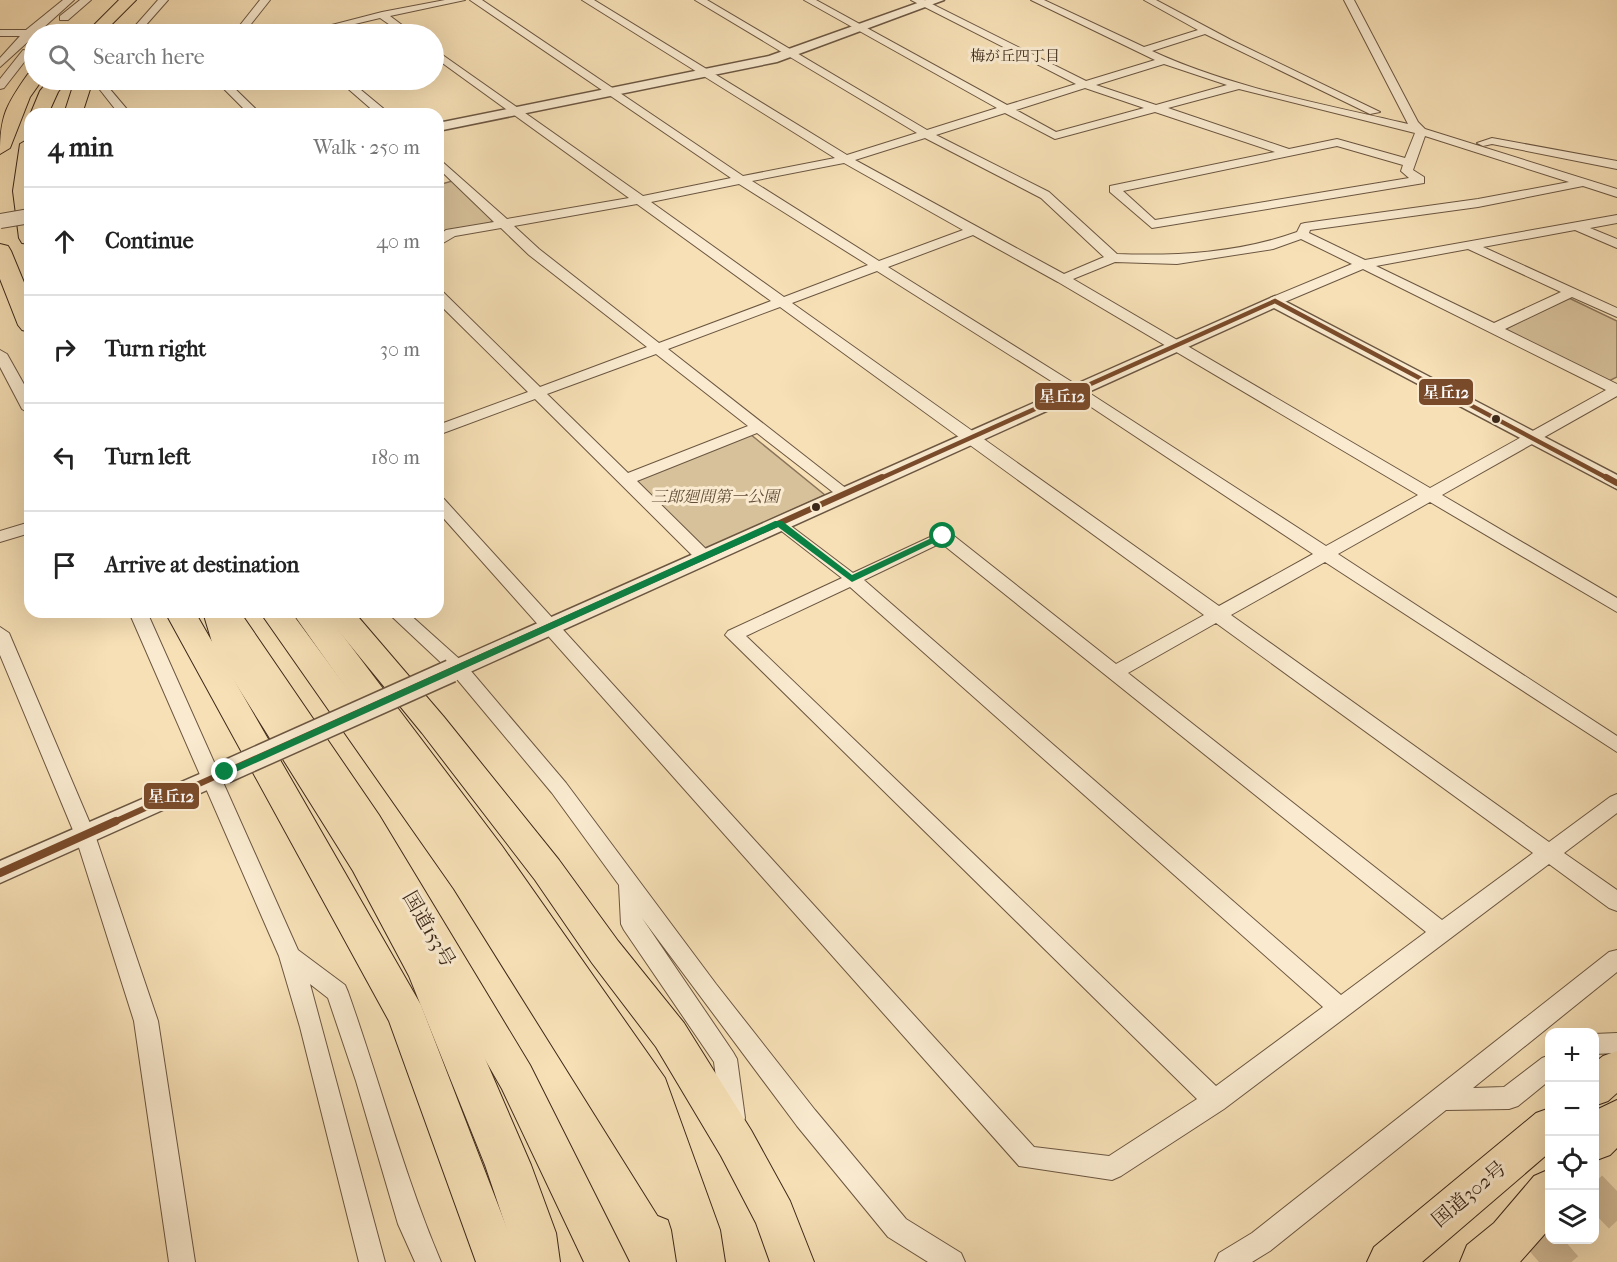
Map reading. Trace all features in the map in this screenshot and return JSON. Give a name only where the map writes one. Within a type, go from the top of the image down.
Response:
[{"type":"highway","points":[[81,24],[106,0]]},
{"type":"highway","points":[[105,24],[128,0]]},
{"type":"highway","points":[[0,148],[26,90]]},
{"type":"highway","points":[[42,108],[50,90]]},
{"type":"highway","points":[[75,108],[81,90]]},
{"type":"highway","points":[[24,190],[24,218]]},
{"type":"highway","points":[[0,251],[24,310]]},
{"type":"highway","points":[[183,618],[407,1017],[498,1262]]},
{"type":"highway","points":[[221,618],[231,649],[366,861],[428,973],[508,1165],[532,1233],[536,1262]]},
{"type":"highway","name":"国道153号","points":[[229,618],[379,844],[516,1077],[607,1262]]},
{"type":"highway","points":[[279,618],[467,879],[697,1247]]},
{"type":"highway","points":[[312,618],[488,857],[649,1092],[696,1230],[697,1247]]},
{"type":"highway","points":[[343,618],[433,725],[547,870],[605,952],[670,1035],[736,1143],[774,1215],[792,1262]]},
{"type":"highway","points":[[1599,1084],[1617,1068]]},
{"type":"highway","points":[[1599,1136],[1617,1120]]},
{"type":"highway","name":"国道302号","points":[[1389,1262],[1545,1130]]},
{"type":"highway","points":[[1484,1262],[1510,1239],[1545,1197]]},
{"type":"street","points":[[40,24],[69,0]]},
{"type":"street","points":[[56,24],[86,0]]},
{"type":"street","points":[[142,24],[163,0]]},
{"type":"street","points":[[344,24],[460,0]]},
{"type":"street","points":[[475,0],[740,179],[1075,390],[1617,745]]},
{"type":"street","points":[[587,0],[846,159],[1177,345],[1617,606]]},
{"type":"street","points":[[700,0],[926,134],[1045,195],[1113,258]]},
{"type":"street","points":[[809,0],[1009,108],[1055,136],[1236,86]]},
{"type":"street","points":[[1036,0],[1164,60],[1236,86],[1417,128]]},
{"type":"street","points":[[1149,0],[1206,31],[1380,114],[1617,193]]},
{"type":"street","points":[[1349,0],[1417,128],[1407,171],[1420,180],[1152,224],[1114,189],[1337,142],[1408,163]]},
{"type":"street","points":[[246,24],[267,1]]},
{"type":"street","points":[[444,126],[790,53],[926,1],[1086,84],[1285,152]]},
{"type":"street","points":[[382,15],[395,24]]},
{"type":"street","points":[[1143,50],[1206,31]]},
{"type":"street","points":[[0,33],[24,33]]},
{"type":"street","points":[[0,64],[24,38]]},
{"type":"street","points":[[0,86],[24,56]]},
{"type":"street","points":[[444,59],[1617,902]]},
{"type":"street","points":[[444,238],[451,233],[640,200],[846,159],[1164,60]]},
{"type":"street","points":[[109,90],[121,108]]},
{"type":"street","points":[[230,90],[249,108]]},
{"type":"street","points":[[355,90],[377,108]]},
{"type":"street","points":[[1472,146],[1492,141],[1617,165]]},
{"type":"street","points":[[444,168],[534,252],[844,493]]},
{"type":"street","points":[[444,181],[455,178]]},
{"type":"street","points":[[1063,279],[1113,258],[1177,260],[1273,245],[1302,234],[1305,227],[1478,203],[1585,182]]},
{"type":"street","points":[[0,222],[24,217]]},
{"type":"street","points":[[0,873],[844,493],[1364,264],[1617,219]]},
{"type":"street","points":[[1576,226],[1617,244]]},
{"type":"street","points":[[444,428],[975,230]]},
{"type":"street","points":[[1302,234],[1617,390]]},
{"type":"street","points":[[1469,245],[1617,313]]},
{"type":"street","points":[[1493,329],[1572,292]]},
{"type":"street","points":[[444,301],[704,557]]},
{"type":"street","points":[[1275,302],[1617,483]]},
{"type":"street","points":[[0,354],[24,398]]},
{"type":"street","points":[[1116,672],[1617,390]]},
{"type":"street","points":[[626,480],[759,427]]},
{"type":"street","points":[[444,509],[1028,1158],[1112,1168],[1215,1101],[1617,802]]},
{"type":"street","points":[[779,523],[852,579],[1340,1008]]},
{"type":"street","points":[[0,537],[24,529]]},
{"type":"street","points":[[1215,1101],[734,635],[943,536],[1442,932]]},
{"type":"street","points":[[141,618],[219,775],[290,956],[312,1028],[372,1262]]},
{"type":"street","points":[[402,618],[454,669],[559,788],[708,991],[806,1118],[897,1228],[952,1262]]},
{"type":"street","points":[[0,633],[85,835],[146,1022],[182,1262]]},
{"type":"street","points":[[629,882],[632,924],[725,1059],[736,1143]]},
{"type":"street","points":[[290,956],[337,992],[368,1081],[411,1224],[428,1262]]},
{"type":"street","points":[[1228,1262],[1261,1242],[1439,1099],[1569,1000],[1617,959]]},
{"type":"street","points":[[1599,1044],[1617,1043]]},
{"type":"street","points":[[1439,1099],[1509,1098],[1545,1069]]},
{"type":"green space","points":[[452,181],[493,220],[490,223],[444,232],[444,183]]},
{"type":"green space","points":[[1569,298],[1617,321],[1617,377],[1609,381],[1503,330]]},
{"type":"green space","name":"三郎廻間第一公園","points":[[750,434],[825,495],[703,550],[631,482]]},
{"type":"tunnel","points":[[1599,1208],[1617,1191]]},
{"type":"tunnel","points":[[1539,1262],[1559,1244]]},
{"type":"transit line","name":"星丘12","points":[[1275,301],[1617,483]]},
{"type":"transit line","name":"星丘12","points":[[0,873],[1275,301]]},
{"type":"district","name":"梅が丘四丁目","points":[[1015,56]]},
{"type":"route","points":[[225,772],[779,523],[852,579],[943,536]]}]
